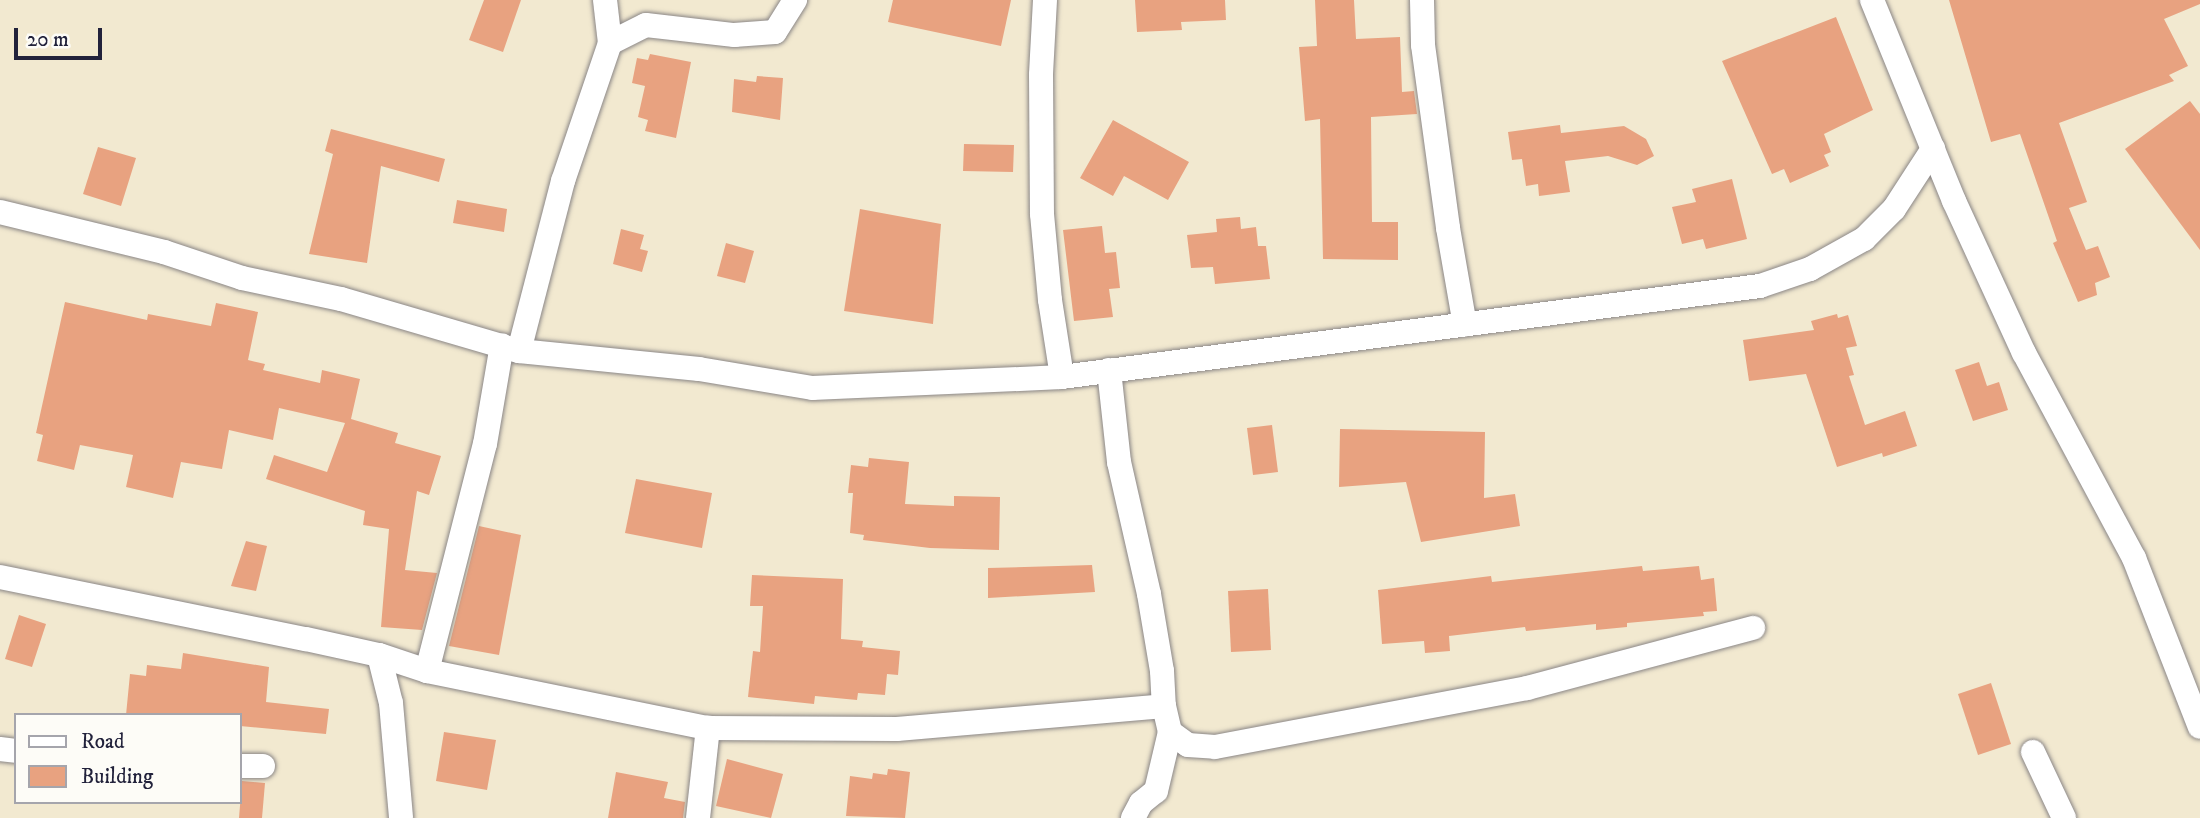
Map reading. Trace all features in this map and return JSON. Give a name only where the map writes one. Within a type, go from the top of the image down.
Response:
[{"type":"street","points":[[605,0],[610,44]]},
{"type":"street","points":[[427,671],[510,348],[603,57],[610,44],[646,25],[734,35],[775,32],[795,0]]},
{"type":"street","points":[[1045,0],[1041,75],[1042,214],[1050,300],[1062,377]]},
{"type":"street","points":[[1422,0],[1423,46],[1448,228],[1465,325]]},
{"type":"street","points":[[1872,0],[1933,149],[2024,353],[2134,558],[2199,722]]},
{"type":"street","points":[[0,212],[164,252],[242,278],[341,299],[510,348],[699,369],[812,388],[1062,377],[1760,286],[1810,269],[1864,239],[1894,209],[1933,149]]},
{"type":"street","points":[[1109,370],[1119,462],[1149,594],[1170,732],[1156,790],[1141,803],[1133,818]]},
{"type":"street","points":[[0,577],[379,656],[427,671],[708,727],[897,729],[1164,706]]},
{"type":"street","points":[[1170,732],[1188,745],[1215,747],[1527,688],[1753,628]]},
{"type":"street","points":[[379,656],[391,703],[400,778],[401,818]]},
{"type":"street","points":[[698,818],[708,727]]},
{"type":"street","points":[[2033,752],[2064,818]]},
{"type":"building","points":[[484,0],[521,0],[503,52],[469,40]]},
{"type":"building","points":[[893,0],[1011,0],[1001,46],[888,22]]},
{"type":"building","points":[[1135,0],[1225,0],[1226,20],[1181,22],[1182,30],[1137,32]]},
{"type":"building","points":[[1315,0],[1354,0],[1356,39],[1400,37],[1402,92],[1414,91],[1417,114],[1371,117],[1372,222],[1398,222],[1398,260],[1323,259],[1320,119],[1305,121],[1299,47],[1317,46]]},
{"type":"building","points":[[1949,0],[2200,0],[2200,4],[2164,19],[2188,66],[2169,75],[2174,81],[2059,123],[2087,202],[2069,208],[2086,250],[2098,246],[2110,277],[2095,283],[2097,295],[2078,302],[2053,243],[2057,241],[2020,134],[1991,142]]},
{"type":"building","points":[[1836,17],[1873,110],[1824,134],[1831,152],[1824,155],[1829,166],[1790,183],[1784,169],[1772,174],[1722,61]]},
{"type":"building","points":[[650,54],[691,62],[676,138],[645,131],[648,120],[638,117],[645,86],[632,83],[637,58],[648,60]]},
{"type":"building","points":[[757,76],[783,78],[780,120],[732,112],[734,79],[756,82]]},
{"type":"building","points":[[2190,101],[2200,114],[2200,250],[2125,149]]},
{"type":"building","points":[[1113,120],[1189,162],[1168,200],[1124,176],[1113,196],[1080,178]]},
{"type":"building","points":[[1560,125],[1561,133],[1624,126],[1646,139],[1654,156],[1637,165],[1608,156],[1565,161],[1570,192],[1539,196],[1538,184],[1526,186],[1522,159],[1512,160],[1508,132]]},
{"type":"building","points":[[331,129],[445,159],[439,182],[381,166],[367,263],[309,254],[333,154],[325,151]]},
{"type":"building","points":[[964,144],[1014,145],[1013,172],[963,171]]},
{"type":"building","points":[[98,147],[136,158],[121,206],[83,194]]},
{"type":"building","points":[[1732,179],[1747,239],[1706,249],[1703,239],[1682,244],[1672,207],[1696,202],[1692,189]]},
{"type":"building","points":[[457,200],[507,209],[504,232],[453,223]]},
{"type":"building","points":[[860,209],[941,224],[933,324],[844,311]]},
{"type":"building","points":[[1240,217],[1241,229],[1256,227],[1258,246],[1266,246],[1270,279],[1215,284],[1213,267],[1191,268],[1187,235],[1217,232],[1216,219]]},
{"type":"building","points":[[1102,226],[1105,253],[1116,252],[1120,288],[1109,289],[1113,317],[1074,321],[1063,230]]},
{"type":"building","points":[[621,229],[644,235],[640,249],[648,251],[642,272],[613,264]]},
{"type":"building","points":[[726,243],[754,251],[745,283],[717,276]]},
{"type":"building","points":[[65,302],[147,320],[148,314],[211,326],[216,303],[258,312],[248,360],[265,364],[263,370],[320,383],[322,370],[360,379],[351,419],[398,433],[395,443],[441,456],[429,495],[417,491],[405,570],[437,573],[422,630],[381,627],[389,529],[363,525],[365,511],[266,479],[274,455],[327,472],[345,423],[279,408],[273,440],[229,430],[222,469],[181,462],[173,498],[126,487],[133,455],[80,445],[74,470],[37,461],[43,435],[36,433]]},
{"type":"building","points":[[1837,314],[1838,318],[1848,315],[1857,346],[1846,348],[1854,375],[1849,376],[1865,425],[1905,411],[1917,446],[1883,457],[1882,453],[1837,467],[1806,374],[1749,381],[1743,340],[1814,330],[1811,321]]},
{"type":"building","points":[[1979,362],[1987,386],[1999,382],[2008,410],[1973,421],[1955,370]]},
{"type":"building","points":[[1272,425],[1278,472],[1253,475],[1247,428]]},
{"type":"building","points":[[1340,429],[1485,432],[1484,498],[1515,494],[1520,526],[1421,542],[1406,482],[1339,487]]},
{"type":"building","points":[[869,458],[909,462],[905,504],[954,506],[954,496],[1000,497],[999,550],[930,548],[863,540],[864,535],[850,533],[853,493],[848,493],[851,465],[868,467]]},
{"type":"building","points":[[636,479],[712,493],[702,548],[625,533]]},
{"type":"building","points":[[479,526],[521,535],[499,655],[449,646]]},
{"type":"building","points":[[246,541],[267,546],[256,591],[231,586]]},
{"type":"building","points":[[1092,565],[1095,592],[988,598],[988,568]]},
{"type":"building","points":[[1642,566],[1643,571],[1699,566],[1701,580],[1714,578],[1717,611],[1703,612],[1704,616],[1627,623],[1627,627],[1596,630],[1596,624],[1526,631],[1525,627],[1449,636],[1450,651],[1425,653],[1424,641],[1382,644],[1378,590],[1491,576],[1492,582]]},
{"type":"building","points":[[752,575],[843,579],[841,639],[863,641],[862,647],[900,651],[898,675],[887,674],[885,695],[858,693],[857,700],[815,696],[814,704],[748,697],[753,651],[760,652],[763,606],[750,606]]},
{"type":"building","points":[[1268,589],[1271,650],[1231,652],[1228,591]]},
{"type":"building","points":[[19,615],[46,624],[32,667],[5,659]]},
{"type":"building","points":[[183,653],[269,667],[266,702],[329,709],[326,734],[242,726],[242,713],[126,713],[130,674],[146,676],[147,665],[181,669]]},
{"type":"building","points":[[1991,683],[2011,744],[1978,755],[1958,694]]},
{"type":"building","points":[[444,732],[496,740],[487,790],[436,781]]},
{"type":"building","points":[[727,759],[783,774],[771,818],[716,806]]},
{"type":"building","points":[[888,769],[910,772],[905,818],[846,816],[850,776],[872,779],[873,773],[887,775]]},
{"type":"building","points":[[616,772],[668,782],[664,798],[685,802],[683,818],[608,818]]},
{"type":"building","points":[[242,781],[265,783],[262,818],[239,818]]}]
